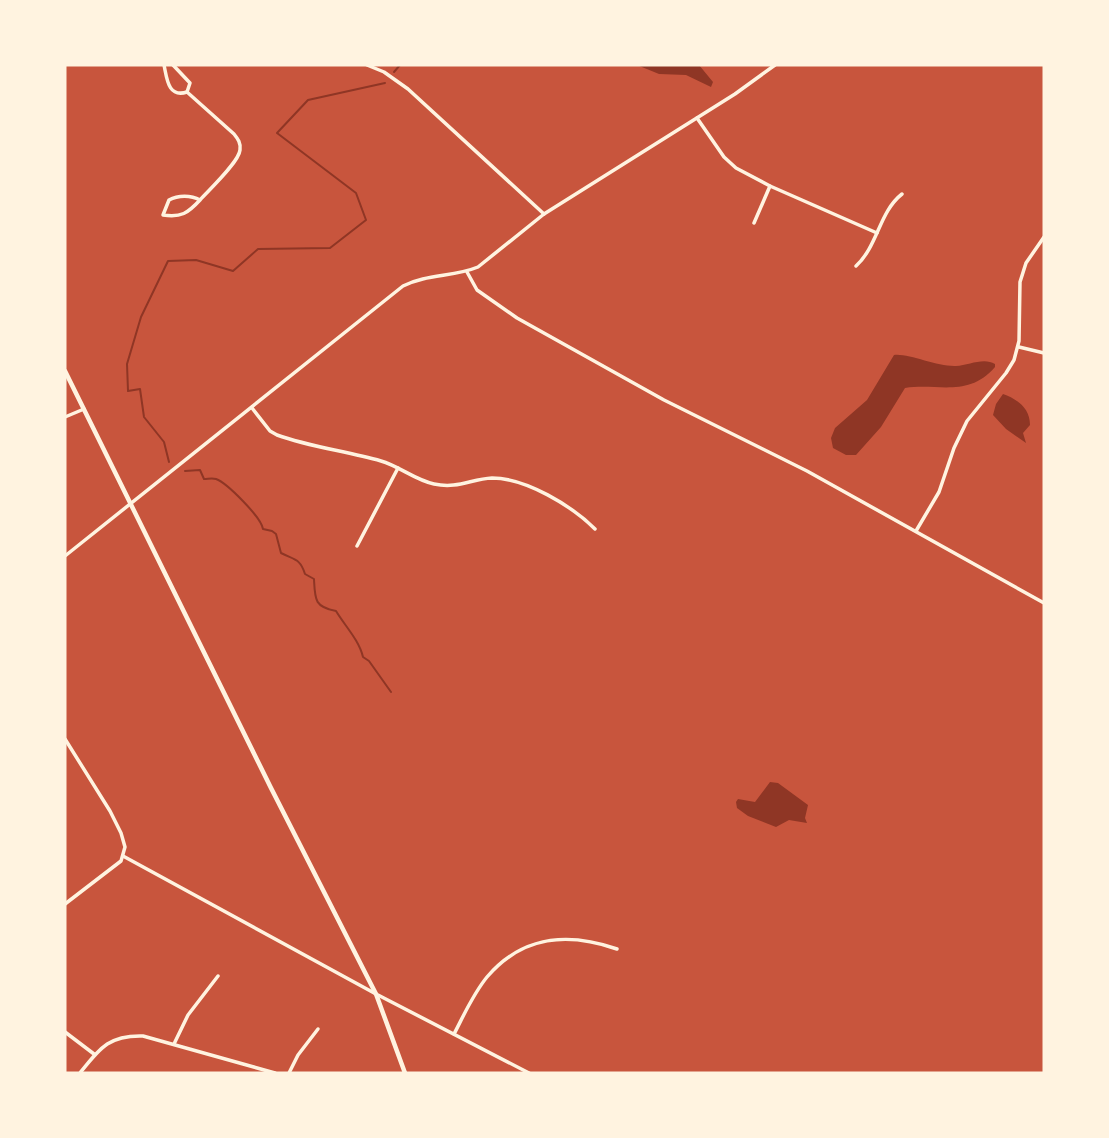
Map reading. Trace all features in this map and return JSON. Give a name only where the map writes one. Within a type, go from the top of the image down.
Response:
[{"type":"main road","points":[[65,371],[376,994],[405,1073]]},
{"type":"street","points":[[164,65],[170,89],[177,93],[187,92],[236,136],[240,146],[238,157],[200,200],[182,216],[163,215],[169,200],[174,197],[195,197],[200,200]]},
{"type":"street","points":[[173,65],[190,83],[187,92]]},
{"type":"street","points":[[367,65],[384,72],[408,89],[544,214]]},
{"type":"street","points":[[65,556],[403,286],[427,277],[467,272],[488,261],[544,214],[735,94],[775,65]]},
{"type":"street","points":[[697,118],[723,157],[736,168],[877,233]]},
{"type":"street","points":[[754,223],[771,186]]},
{"type":"street","points":[[856,266],[865,258],[892,202],[902,194]]},
{"type":"street","points":[[916,531],[939,492],[963,428],[1006,373],[1019,347],[1020,282],[1026,263],[1044,237]]},
{"type":"street","points":[[467,272],[477,290],[517,318],[664,400],[807,471],[1044,603]]},
{"type":"street","points":[[1019,347],[1044,353]]},
{"type":"street","points":[[252,408],[270,431],[277,435],[383,461],[430,483],[452,487],[489,478],[507,479],[523,484],[582,515],[595,529]]},
{"type":"street","points":[[65,417],[84,410]]},
{"type":"street","points":[[357,546],[398,468]]},
{"type":"street","points":[[65,739],[121,833],[125,846],[121,861],[65,904]]},
{"type":"street","points":[[123,856],[376,994],[529,1073]]},
{"type":"street","points":[[454,1034],[485,979],[516,953],[532,945],[563,938],[594,941],[617,949]]},
{"type":"street","points":[[174,1044],[188,1015],[218,976]]},
{"type":"street","points":[[289,1073],[298,1055],[318,1029]]},
{"type":"street","points":[[65,1032],[94,1055]]},
{"type":"street","points":[[80,1073],[108,1042],[126,1036],[143,1036],[275,1073]]},
{"type":"shaded area","points":[[637,65],[699,65],[713,82],[711,87],[686,75],[659,74]]},
{"type":"shaded area","points":[[894,355],[949,366],[986,361],[995,364],[995,367],[985,377],[964,386],[905,388],[881,427],[856,455],[846,455],[833,448],[831,438],[835,428],[867,400]]},
{"type":"shaded area","points":[[1003,394],[1018,402],[1028,414],[1030,425],[1023,433],[1026,443],[1006,429],[993,415]]},
{"type":"shaded area","points":[[770,782],[778,783],[808,805],[805,818],[807,823],[789,820],[776,827],[748,816],[737,808],[738,799],[755,802]]},
{"type":"waterway","points":[[394,72],[400,65]]},
{"type":"waterway","points":[[169,462],[164,442],[144,417],[140,389],[128,391],[127,364],[141,317],[168,261],[196,260],[233,271],[258,249],[330,248],[366,220],[356,193],[277,133],[308,100],[385,83]]},
{"type":"waterway","points":[[185,471],[200,470],[204,479],[221,482],[250,509],[263,529],[276,534],[281,553],[299,562],[305,574],[314,579],[317,601],[323,607],[336,611],[355,639],[363,657],[369,661],[391,692]]}]
